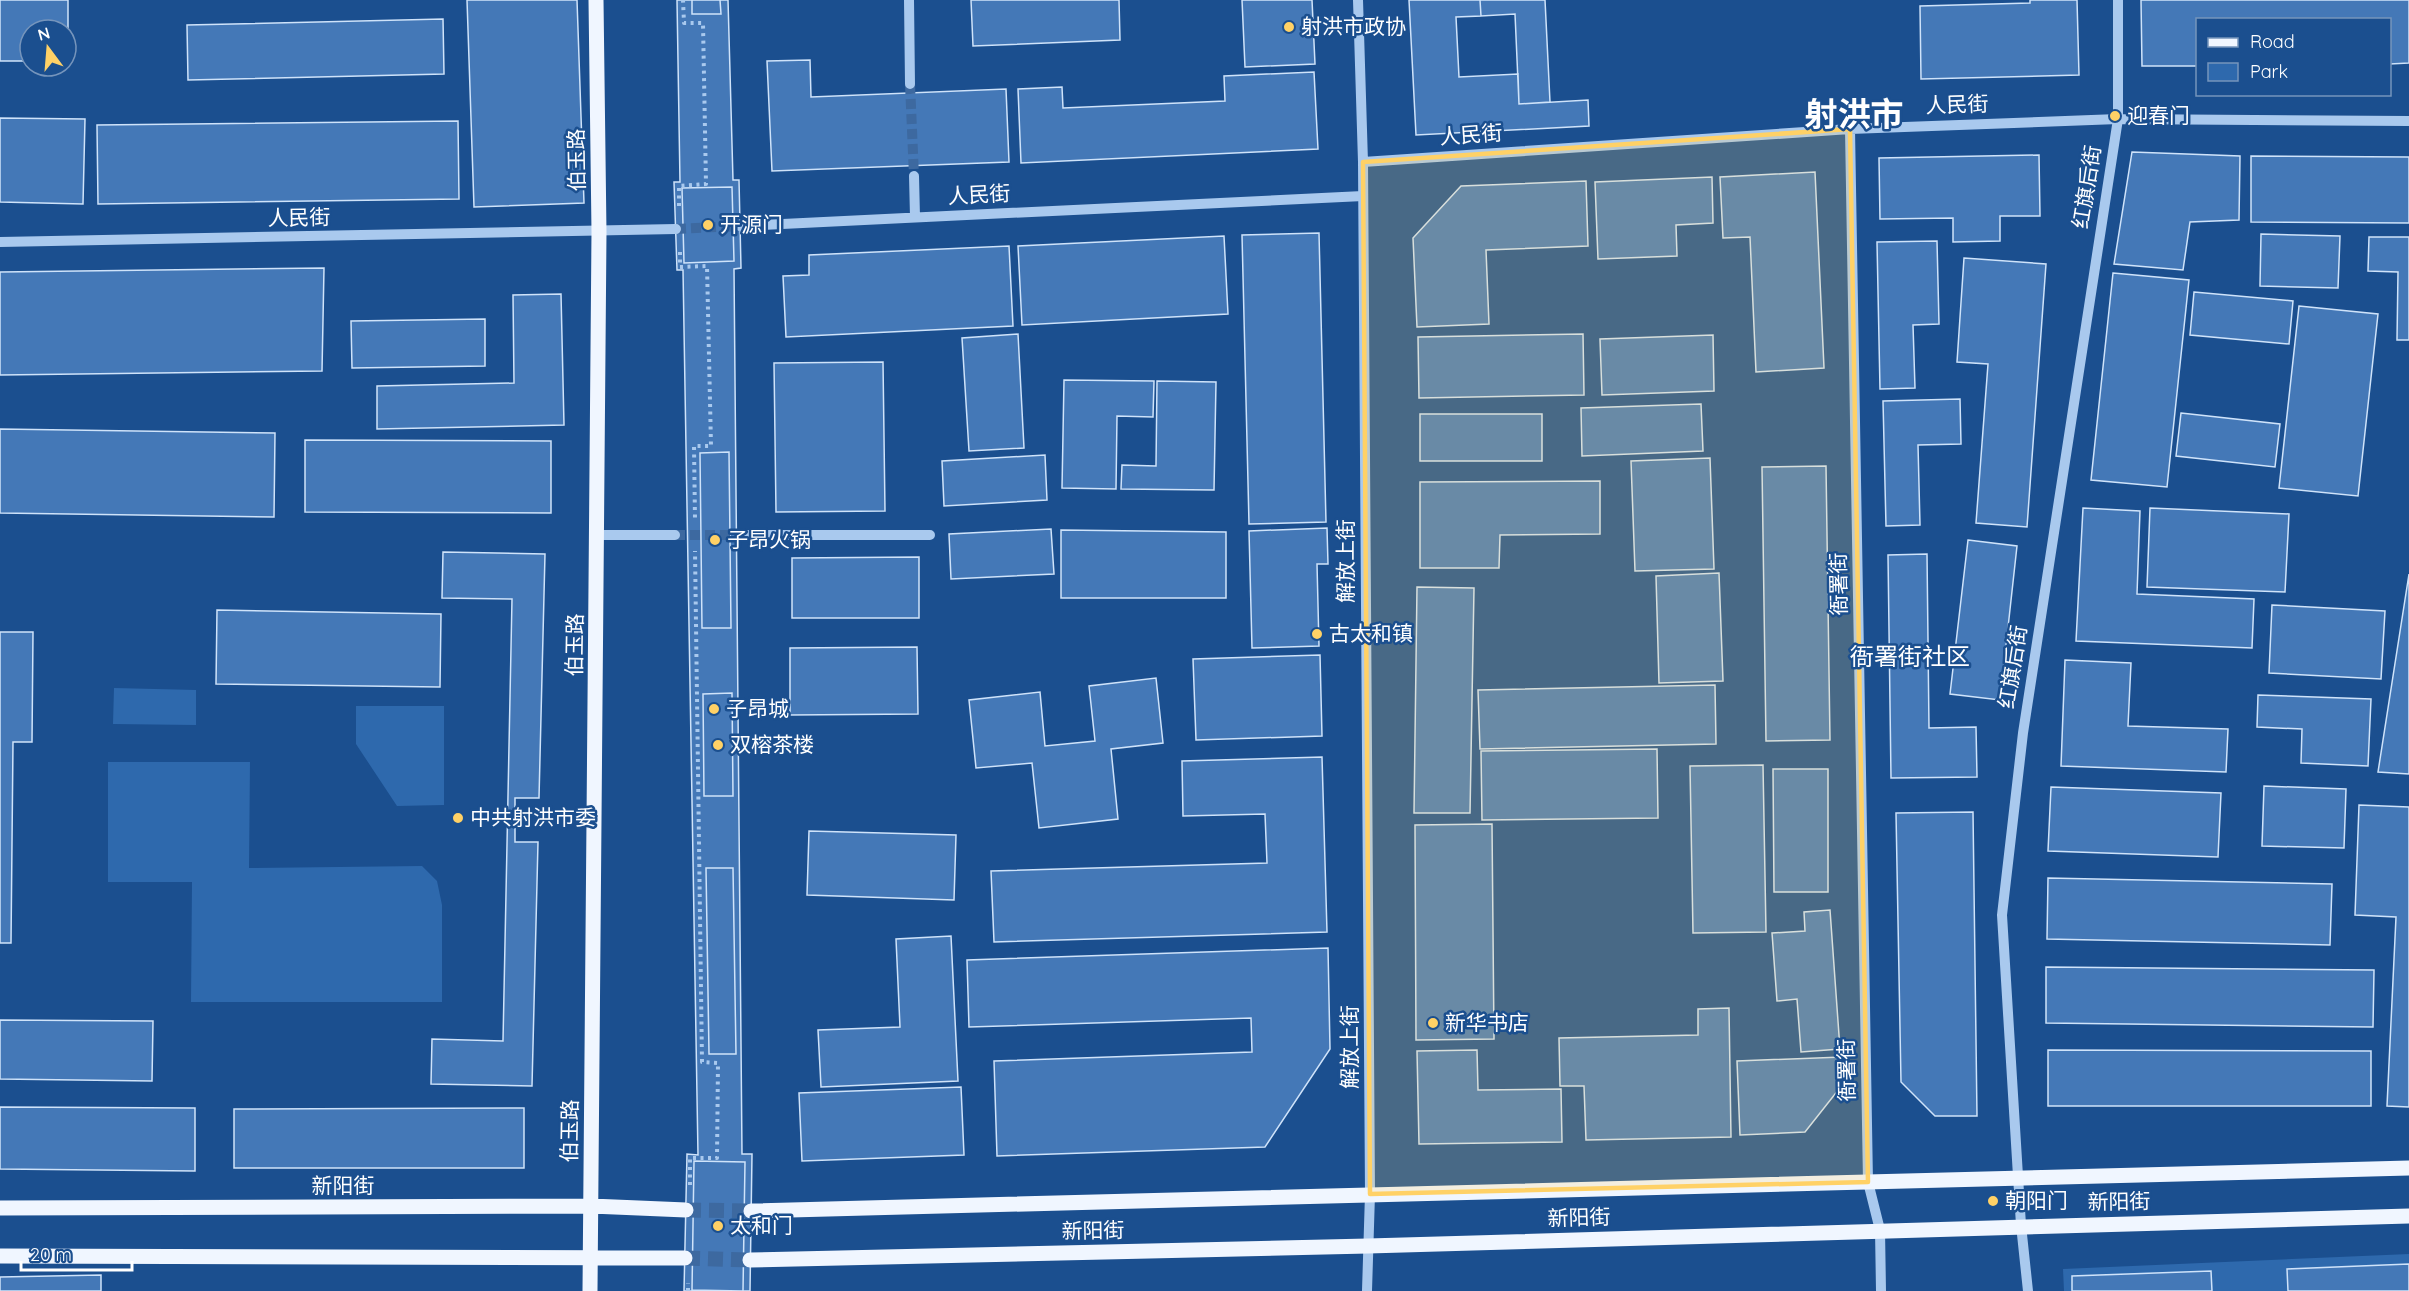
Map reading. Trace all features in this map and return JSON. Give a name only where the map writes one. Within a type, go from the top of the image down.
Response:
[{"type":"main road","name":"伯玉路","points":[[590,1291],[599,232],[597,0]]},
{"type":"main road","name":"新阳街","points":[[751,1211],[2409,1168]]},
{"type":"main road","name":"新阳街","points":[[0,1208],[591,1206],[686,1210]]},
{"type":"main road","name":"新阳街","points":[[750,1260],[1368,1246],[2021,1225],[2409,1216]]},
{"type":"main road","points":[[0,1256],[685,1258]]},
{"type":"street","points":[[909,0],[910,84]]},
{"type":"street","name":"解放上街","points":[[1358,0],[1363,162],[1370,1194],[1367,1291]]},
{"type":"street","name":"红旗后街","points":[[2028,1291],[2021,1225],[2002,915],[2023,733],[2118,119],[2118,0]]},
{"type":"street","name":"人民街","points":[[1363,162],[1851,129],[2118,119],[2409,121]]},
{"type":"street","name":"衙署街","points":[[1851,129],[1868,1182],[1880,1230],[1881,1291]]},
{"type":"street","points":[[914,177],[915,217]]},
{"type":"street","name":"人民街","points":[[740,226],[1363,196]]},
{"type":"street","name":"人民街","points":[[0,242],[676,229]]},
{"type":"street","points":[[597,535],[675,535]]},
{"type":"street","points":[[748,535],[930,535]]},
{"type":"path","points":[[679,209],[679,186],[706,184],[703,23],[684,23],[683,0]]},
{"type":"path","points":[[680,243],[680,267],[707,266],[711,446],[694,446],[695,529]]},
{"type":"path","points":[[690,1191],[690,1158],[717,1158],[718,1063],[702,1062],[695,541]]},
{"type":"path","points":[[688,1280],[688,1291]]},
{"type":"highlighted area","points":[[1850,129],[1868,1182],[1370,1194],[1363,162]]},
{"type":"green space","points":[[114,688],[196,690],[196,725],[113,724]]},
{"type":"green space","points":[[356,706],[444,706],[444,805],[397,806],[356,744]]},
{"type":"green space","points":[[108,762],[250,762],[249,868],[422,866],[437,881],[442,905],[442,1002],[191,1002],[192,882],[108,882]]},
{"type":"green space","points":[[2409,1254],[2409,1291],[2064,1291],[2063,1269]]},
{"type":"building","points":[[0,0],[68,0],[68,18],[18,18],[18,61],[0,61]]},
{"type":"building","points":[[467,0],[577,0],[584,203],[474,207]]},
{"type":"building","name":"子昂城","points":[[677,0],[728,0],[733,180],[739,180],[741,268],[734,269],[742,1154],[752,1154],[750,1291],[684,1291],[687,1154],[698,1155],[683,270],[677,270],[674,182],[680,182]]},
{"type":"building","points":[[692,0],[720,0],[721,14],[692,14]]},
{"type":"building","points":[[971,0],[1119,0],[1120,40],[973,46]]},
{"type":"building","points":[[1242,0],[1312,0],[1315,64],[1245,67]]},
{"type":"building","points":[[1409,0],[1480,0],[1481,16],[1456,17],[1459,77],[1518,74],[1519,104],[1588,100],[1589,126],[1416,135]]},
{"type":"building","points":[[1480,0],[1545,0],[1550,102],[1519,104],[1515,14],[1481,16]]},
{"type":"building","points":[[2030,0],[2077,0],[2079,75],[1921,79],[1920,6],[2030,3]]},
{"type":"building","points":[[2141,0],[2409,0],[2409,63],[2391,64],[2391,18],[2196,18],[2196,66],[2142,66]]},
{"type":"building","points":[[443,19],[444,74],[188,80],[187,25]]},
{"type":"building","points":[[810,60],[811,97],[1006,89],[1009,162],[772,171],[767,61]]},
{"type":"building","points":[[1314,72],[1318,149],[1021,163],[1018,89],[1062,87],[1063,108],[1225,101],[1224,76]]},
{"type":"building","points":[[0,118],[85,119],[83,204],[0,202]]},
{"type":"building","points":[[458,121],[459,199],[98,204],[97,125]]},
{"type":"building","points":[[2132,152],[2240,156],[2239,220],[2190,222],[2183,270],[2114,264]]},
{"type":"building","points":[[2039,155],[2040,216],[2000,216],[2000,241],[1953,242],[1953,218],[1880,219],[1879,158]]},
{"type":"building","points":[[2251,156],[2409,157],[2409,223],[2251,222]]},
{"type":"building","points":[[1815,172],[1824,368],[1756,372],[1750,237],[1723,238],[1720,177]]},
{"type":"building","points":[[1712,177],[1713,223],[1676,225],[1677,256],[1598,259],[1595,182]]},
{"type":"building","points":[[1586,181],[1588,246],[1486,250],[1489,324],[1417,327],[1413,238],[1461,186]]},
{"type":"building","name":"开源门","points":[[732,187],[734,261],[684,263],[682,188]]},
{"type":"building","points":[[1319,233],[1326,522],[1249,524],[1242,235]]},
{"type":"building","points":[[2261,234],[2340,236],[2338,288],[2260,286]]},
{"type":"building","points":[[1224,236],[1228,314],[1022,325],[1018,246]]},
{"type":"building","points":[[2369,237],[2409,237],[2409,340],[2397,340],[2398,272],[2368,271]]},
{"type":"building","points":[[1937,241],[1939,324],[1913,325],[1915,388],[1880,389],[1877,242]]},
{"type":"building","points":[[1009,246],[1013,326],[786,337],[783,276],[809,275],[809,255]]},
{"type":"building","points":[[1964,258],[2046,264],[2027,527],[1976,523],[1988,364],[1957,362]]},
{"type":"building","points":[[324,268],[322,371],[0,375],[0,272]]},
{"type":"building","points":[[2113,273],[2189,280],[2167,487],[2091,480]]},
{"type":"building","points":[[2194,292],[2293,301],[2289,344],[2190,335]]},
{"type":"building","points":[[561,294],[564,425],[377,429],[377,386],[514,383],[513,295]]},
{"type":"building","points":[[2299,306],[2378,314],[2358,496],[2279,488]]},
{"type":"building","points":[[485,319],[485,366],[352,368],[351,321]]},
{"type":"building","points":[[1018,334],[1024,448],[969,451],[962,338]]},
{"type":"building","points":[[1583,334],[1584,395],[1419,398],[1418,337]]},
{"type":"building","points":[[1713,335],[1714,391],[1602,395],[1600,339]]},
{"type":"building","points":[[883,362],[885,511],[776,512],[774,363]]},
{"type":"building","points":[[1064,380],[1154,381],[1153,417],[1117,416],[1116,489],[1062,488]]},
{"type":"building","points":[[1157,381],[1216,382],[1214,490],[1121,489],[1122,465],[1156,466]]},
{"type":"building","points":[[1960,399],[1961,444],[1918,445],[1920,525],[1886,526],[1883,401]]},
{"type":"building","points":[[1701,404],[1703,451],[1582,456],[1581,408]]},
{"type":"building","points":[[2181,413],[2280,424],[2275,467],[2176,456]]},
{"type":"building","points":[[1420,414],[1542,414],[1542,461],[1420,461]]},
{"type":"building","points":[[0,429],[275,433],[274,517],[0,513]]},
{"type":"building","points":[[305,440],[551,441],[551,513],[305,512]]},
{"type":"building","name":"子昂火锅","points":[[729,452],[731,628],[702,628],[700,453]]},
{"type":"building","points":[[1045,455],[1047,500],[944,506],[942,461]]},
{"type":"building","points":[[1710,458],[1714,569],[1635,571],[1631,461]]},
{"type":"building","points":[[1826,466],[1830,740],[1766,741],[1762,467]]},
{"type":"building","points":[[1600,481],[1600,534],[1500,535],[1499,568],[1420,568],[1420,482]]},
{"type":"building","points":[[2083,508],[2140,511],[2137,594],[2254,599],[2252,648],[2076,641]]},
{"type":"building","points":[[2150,508],[2289,514],[2285,592],[2147,587]]},
{"type":"building","points":[[1327,528],[1328,564],[1317,564],[1319,646],[1252,648],[1249,531]]},
{"type":"building","points":[[1051,529],[1054,574],[951,579],[949,534]]},
{"type":"building","points":[[1061,530],[1226,532],[1226,598],[1061,598]]},
{"type":"building","points":[[1968,540],[2017,546],[2000,700],[1950,694]]},
{"type":"building","points":[[443,552],[545,554],[539,798],[515,798],[515,842],[538,842],[532,1086],[431,1084],[432,1039],[503,1041],[512,599],[442,598]]},
{"type":"building","points":[[1927,554],[1929,728],[1976,727],[1977,777],[1891,778],[1888,555]]},
{"type":"building","points":[[919,557],[919,618],[792,618],[792,558]]},
{"type":"building","points":[[1719,573],[1723,681],[1659,683],[1656,576]]},
{"type":"building","points":[[2409,574],[2409,774],[2378,772]]},
{"type":"building","points":[[1417,587],[1474,588],[1470,813],[1414,813]]},
{"type":"building","points":[[2272,605],[2385,611],[2381,679],[2269,673]]},
{"type":"building","points":[[217,610],[441,614],[440,687],[216,684]]},
{"type":"building","points":[[0,632],[33,632],[32,742],[13,742],[11,943],[0,943]]},
{"type":"building","points":[[917,647],[918,714],[790,715],[790,648]]},
{"type":"building","points":[[1320,655],[1322,736],[1196,740],[1193,659]]},
{"type":"building","points":[[2065,660],[2131,663],[2128,726],[2228,729],[2226,772],[2061,766]]},
{"type":"building","points":[[1156,678],[1163,743],[1111,749],[1118,819],[1039,828],[1032,763],[976,768],[969,700],[1040,692],[1045,746],[1095,741],[1089,686]]},
{"type":"building","points":[[1715,685],[1716,744],[1480,749],[1478,690]]},
{"type":"building","name":"双榕茶楼","points":[[732,693],[733,796],[704,796],[703,694]]},
{"type":"building","points":[[2258,695],[2371,699],[2368,766],[2301,763],[2302,729],[2257,727]]},
{"type":"building","points":[[1657,749],[1658,818],[1482,820],[1481,751]]},
{"type":"building","points":[[1322,757],[1327,932],[994,942],[991,871],[1267,863],[1265,814],[1183,816],[1182,761]]},
{"type":"building","points":[[1763,765],[1766,932],[1693,933],[1690,766]]},
{"type":"building","points":[[1773,769],[1828,769],[1828,892],[1774,892]]},
{"type":"building","points":[[2264,786],[2346,789],[2344,848],[2262,846]]},
{"type":"building","points":[[2051,787],[2221,793],[2218,857],[2048,851]]},
{"type":"building","points":[[2359,805],[2409,807],[2409,1107],[2387,1106],[2396,917],[2355,915]]},
{"type":"building","points":[[1973,812],[1977,1116],[1935,1116],[1901,1082],[1896,813]]},
{"type":"building","points":[[1492,824],[1494,1039],[1416,1040],[1415,825]]},
{"type":"building","points":[[809,831],[956,835],[954,900],[807,895]]},
{"type":"building","points":[[706,868],[733,868],[736,1054],[709,1054]]},
{"type":"building","points":[[2048,878],[2332,884],[2330,945],[2047,939]]},
{"type":"building","points":[[1830,910],[1840,1049],[1801,1052],[1797,999],[1777,1001],[1772,933],[1805,931],[1804,912]]},
{"type":"building","points":[[951,936],[958,1081],[821,1087],[818,1030],[900,1027],[896,939]]},
{"type":"building","points":[[1328,948],[1330,1049],[1265,1147],[997,1156],[994,1061],[1252,1052],[1251,1018],[969,1027],[967,960]]},
{"type":"building","points":[[2046,967],[2374,970],[2373,1027],[2046,1023]]},
{"type":"building","points":[[1729,1008],[1731,1137],[1586,1140],[1584,1086],[1560,1086],[1559,1038],[1698,1035],[1698,1009]]},
{"type":"building","points":[[0,1020],[153,1021],[152,1081],[0,1079]]},
{"type":"building","points":[[1477,1050],[1478,1090],[1561,1089],[1562,1142],[1419,1144],[1417,1051]]},
{"type":"building","points":[[2048,1050],[2371,1051],[2371,1106],[2048,1106]]},
{"type":"building","points":[[1842,1057],[1843,1084],[1805,1132],[1740,1135],[1737,1061]]},
{"type":"building","points":[[961,1087],[964,1155],[802,1161],[799,1093]]},
{"type":"building","points":[[0,1107],[195,1108],[195,1171],[0,1169]]},
{"type":"building","points":[[524,1108],[524,1168],[234,1168],[234,1109]]},
{"type":"building","name":"太和门","points":[[694,1161],[745,1162],[743,1291],[692,1290]]},
{"type":"building","points":[[2409,1264],[2409,1291],[2288,1291],[2287,1269]]},
{"type":"building","points":[[2211,1271],[2212,1291],[2072,1291],[2072,1276]]},
{"type":"building","points":[[101,1275],[101,1291],[0,1291],[0,1277]]},
{"type":"tunnel","points":[[910,84],[914,176]]},
{"type":"tunnel","points":[[676,229],[740,226]]},
{"type":"tunnel","points":[[675,535],[748,535]]},
{"type":"tunnel","points":[[686,1210],[751,1211]]},
{"type":"tunnel","points":[[685,1258],[750,1260]]},
{"type":"place","name":"射洪市政协","points":[[1289,27]]},
{"type":"place","name":"迎春门","points":[[2115,116]]},
{"type":"place","name":"开源门","points":[[708,225]]},
{"type":"place","name":"子昂火锅","points":[[715,540]]},
{"type":"place","name":"古太和镇","points":[[1317,634]]},
{"type":"place","name":"子昂城","points":[[714,709]]},
{"type":"place","name":"双榕茶楼","points":[[718,745]]},
{"type":"place","name":"中共射洪市委","points":[[458,818]]},
{"type":"place","name":"新华书店","points":[[1433,1023]]},
{"type":"place","name":"朝阳门","points":[[1993,1201]]},
{"type":"place","name":"太和门","points":[[718,1226]]},
{"type":"district","name":"射洪市","points":[[1854,114]]},
{"type":"district","name":"衙署街社区","points":[[1910,657]]}]
